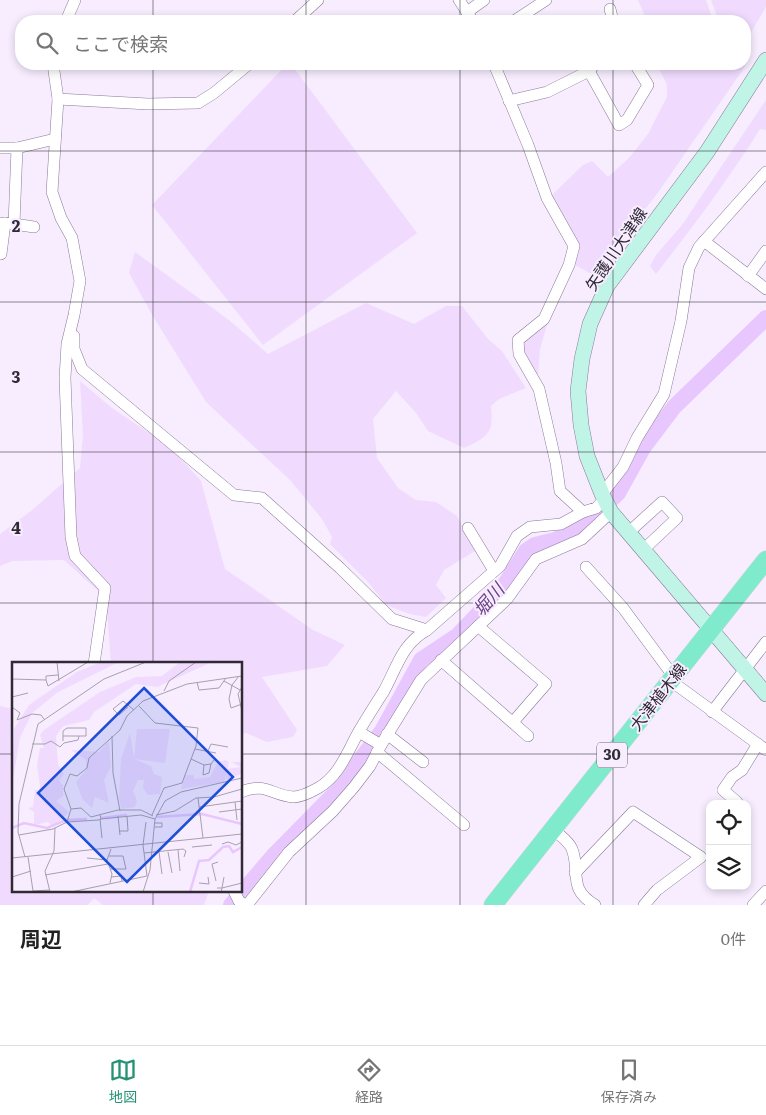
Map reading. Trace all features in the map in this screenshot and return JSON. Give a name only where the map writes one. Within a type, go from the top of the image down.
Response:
[{"type":"main road","name":"矢護川大津線","points":[[766,60],[706,152],[608,286],[590,324],[582,359],[578,391],[580,425],[588,456],[606,502],[643,550],[766,694]]},
{"type":"main road","name":"大津植木線","points":[[493,905],[766,560]]},
{"type":"street","points":[[69,15],[76,0]]},
{"type":"street","points":[[302,15],[318,0]]},
{"type":"street","points":[[459,0],[469,15]]},
{"type":"street","points":[[471,15],[484,0]]},
{"type":"street","points":[[523,15],[546,0]]},
{"type":"street","points":[[610,9],[612,15]]},
{"type":"street","points":[[54,70],[58,99],[52,192],[61,218],[72,238],[80,281],[67,344],[65,378],[71,537],[75,556],[105,588],[94,662]]},
{"type":"street","points":[[58,99],[148,104],[198,103],[214,94],[242,70]]},
{"type":"street","points":[[497,70],[528,145],[547,198],[574,246],[569,266],[544,319],[518,340],[520,354],[539,389],[556,463],[560,491],[583,512]]},
{"type":"street","points":[[510,101],[547,92],[588,70]]},
{"type":"street","points":[[593,70],[619,124],[627,120],[648,85],[639,70]]},
{"type":"street","points":[[0,148],[17,148],[55,139]]},
{"type":"street","points":[[1,254],[17,148]]},
{"type":"street","points":[[235,892],[239,900],[246,905],[289,852],[333,811],[370,766],[387,734],[421,680],[507,599],[536,559],[582,539],[606,502],[637,438],[664,394],[681,321],[689,268],[704,242],[766,172]]},
{"type":"street","points":[[7,223],[34,227]]},
{"type":"street","points":[[704,242],[766,289]]},
{"type":"street","points":[[748,276],[766,251]]},
{"type":"street","points":[[74,314],[74,349],[82,369],[234,495],[262,498],[340,568],[392,619],[428,630]]},
{"type":"street","points":[[242,792],[264,788],[294,797],[318,788],[328,781],[342,765],[385,688],[402,653],[415,637],[428,630],[494,572],[500,566],[517,536],[530,527],[561,524],[606,502]]},
{"type":"street","points":[[629,532],[662,502],[677,518],[643,550]]},
{"type":"street","points":[[468,528],[494,572]]},
{"type":"street","points":[[586,567],[623,608],[673,679],[712,712],[762,747],[742,770],[732,777],[723,790],[735,800]]},
{"type":"street","points":[[478,626],[546,684],[512,722]]},
{"type":"street","points":[[712,712],[766,642]]},
{"type":"street","points":[[441,660],[528,736]]},
{"type":"street","points":[[359,732],[464,825]]},
{"type":"street","points":[[387,734],[423,762]]},
{"type":"street","points":[[576,873],[633,812],[701,857],[657,890],[644,905]]},
{"type":"street","points":[[553,829],[569,844],[572,850],[577,887],[582,902],[595,905]]},
{"type":"street","points":[[753,905],[766,891]]},
{"type":"shaded area","points":[[638,0],[706,0],[711,15],[644,15]]},
{"type":"shaded area","points":[[711,0],[766,0],[766,7],[751,32],[751,15],[717,15]]},
{"type":"shaded area","points":[[281,70],[295,70],[417,233],[263,345],[152,205]]},
{"type":"shaded area","points":[[660,70],[743,70],[657,194],[593,275],[575,265],[579,252],[577,241],[551,196],[583,165],[592,161],[608,177],[629,158],[648,134],[667,97],[667,85]]},
{"type":"shaded area","points":[[766,100],[766,130],[760,129],[710,203],[656,274],[650,266],[656,255],[682,225]]},
{"type":"shaded area","points":[[135,252],[229,320],[268,354],[366,303],[414,324],[446,306],[462,306],[488,339],[502,351],[526,388],[499,399],[491,406],[490,428],[488,433],[479,441],[464,448],[428,431],[416,413],[396,391],[373,419],[377,458],[398,488],[416,500],[436,502],[457,516],[475,551],[444,570],[436,585],[446,598],[426,617],[410,614],[386,605],[368,582],[330,544],[332,537],[322,519],[290,480],[206,402],[151,313],[129,273]]},
{"type":"shaded area","points":[[544,323],[547,325],[540,349],[538,375],[536,375],[523,355],[523,343]]},
{"type":"shaded area","points":[[80,381],[112,408],[169,446],[201,481],[225,569],[313,630],[345,645],[327,666],[262,677],[297,730],[293,737],[267,742],[246,733],[242,734],[242,662],[111,662],[106,598],[64,560],[12,561],[0,566],[0,534],[31,511],[80,468],[83,435]]},
{"type":"shaded area","points":[[0,706],[12,709],[12,892],[209,892],[204,905],[103,905],[94,898],[88,905],[0,905]]},
{"type":"waterway","name":"堀川","points":[[231,905],[275,854],[337,791],[382,731],[421,660],[457,636],[502,589],[526,551],[535,545],[555,540],[582,528],[618,493],[643,448],[674,407],[766,318]]}]
